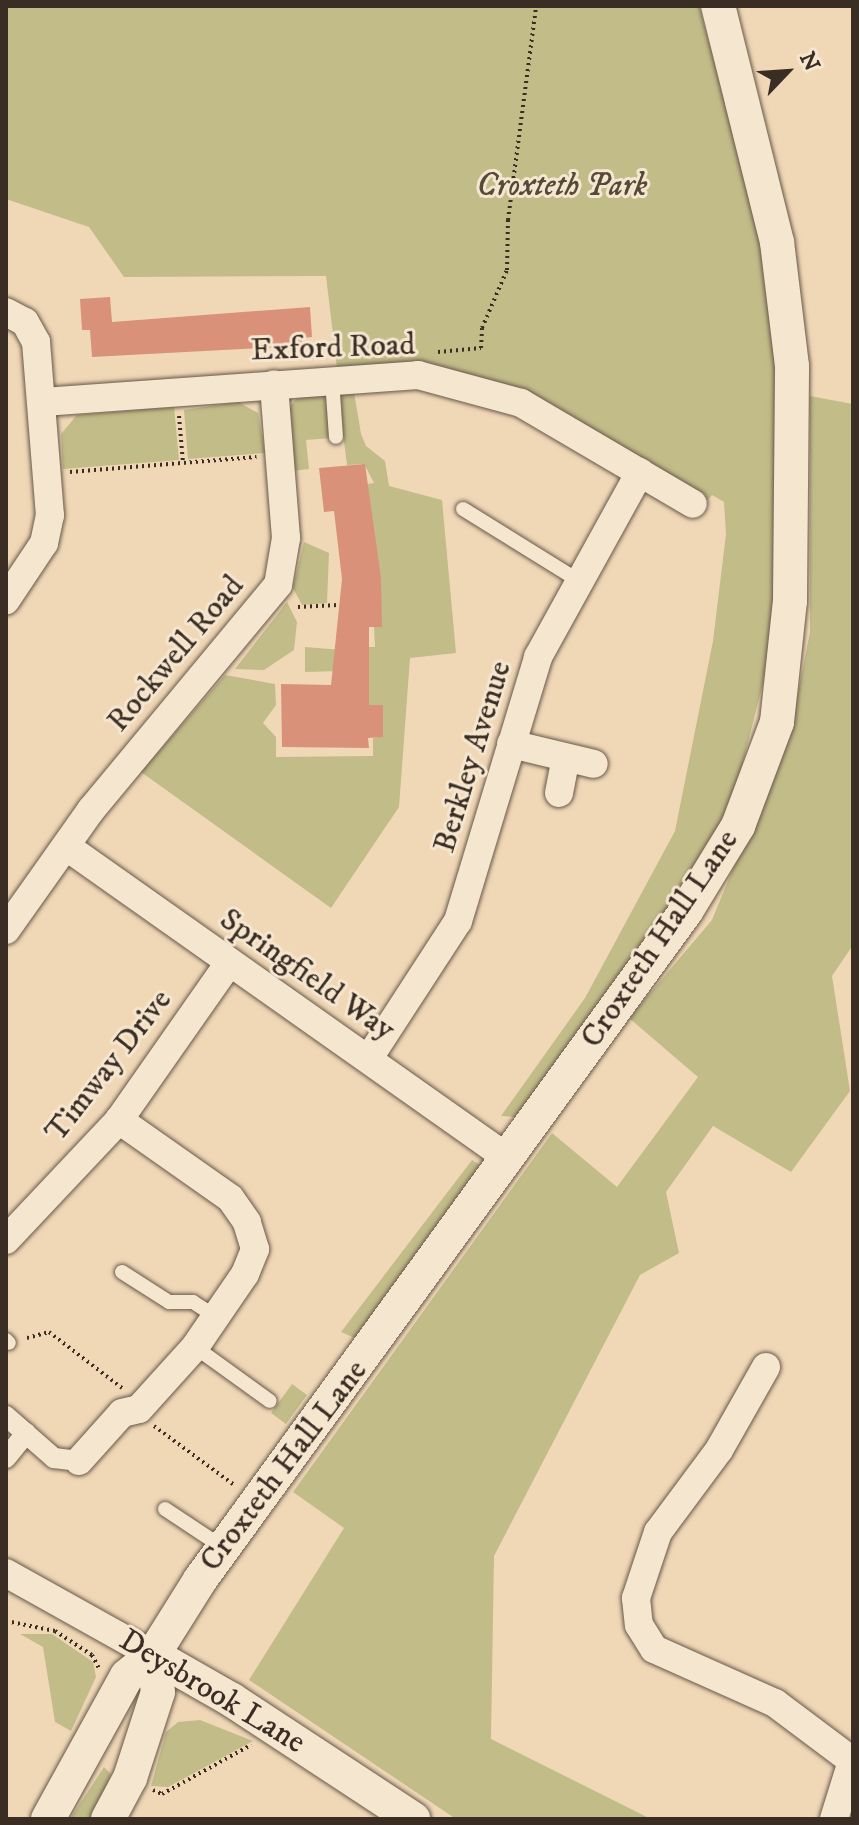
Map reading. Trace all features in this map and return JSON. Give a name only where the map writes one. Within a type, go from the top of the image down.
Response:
[{"type":"street","name":"Croxteth Hall Lane","points":[[48,1819],[127,1676],[153,1655],[224,1549],[509,1159],[711,872],[738,826],[777,722],[790,601],[792,366],[777,242],[718,6]]},
{"type":"street","points":[[6,312],[31,328],[43,402],[49,532],[6,600]]},
{"type":"street","name":"Exford Road","points":[[43,402],[418,375],[466,386],[546,415],[693,504]]},
{"type":"street","name":"Rockwell Road","points":[[6,930],[148,739],[278,585],[286,538],[274,384]]},
{"type":"street","name":"Berkley Avenue","points":[[369,1058],[458,921],[538,657],[640,472]]},
{"type":"street","points":[[511,744],[594,764]]},
{"type":"street","points":[[559,793],[566,758]]},
{"type":"street","name":"Springfield Way","points":[[67,847],[509,1159]]},
{"type":"street","name":"Timway Drive","points":[[6,1240],[119,1120],[229,963]]},
{"type":"street","points":[[6,1416],[54,1458],[79,1461],[122,1413],[141,1407],[195,1347],[253,1262],[255,1249],[247,1222],[230,1198],[119,1120]]},
{"type":"street","points":[[766,1367],[719,1450],[658,1532],[636,1598],[639,1625],[654,1649],[775,1703],[852,1759],[834,1819]]},
{"type":"street","points":[[6,1458],[26,1433]]},
{"type":"street","name":"Deysbrook Lane","points":[[6,1573],[153,1655],[278,1730],[413,1819]]},
{"type":"street","points":[[108,1819],[130,1778],[158,1692],[153,1655]]},
{"type":"street","points":[[86,1749],[118,1748],[130,1778]]},
{"type":"lane","points":[[332,379],[336,437]]},
{"type":"lane","points":[[463,509],[579,581]]},
{"type":"lane","points":[[122,1272],[169,1302],[193,1302],[216,1317]]},
{"type":"lane","points":[[195,1347],[270,1401]]},
{"type":"lane","points":[[165,1509],[224,1549]]},
{"type":"path","points":[[473,349],[481,348],[482,328],[507,270],[508,220],[536,6]]},
{"type":"path","points":[[177,390],[183,463]]},
{"type":"path","points":[[47,474],[279,455]]},
{"type":"path","points":[[298,607],[338,605]]},
{"type":"path","points":[[8,1342],[49,1332],[257,1505]]},
{"type":"path","points":[[6,1621],[55,1631],[92,1655]]},
{"type":"path","points":[[130,1778],[162,1794],[278,1730]]},
{"type":"green space","name":"Croxteth Park","points":[[6,6],[699,6],[743,166],[769,287],[777,397],[778,588],[765,675],[731,809],[707,857],[518,1117],[501,1116],[585,998],[675,831],[713,641],[726,534],[724,502],[712,495],[708,500],[534,398],[337,368],[326,276],[124,277],[89,227],[6,199]]},
{"type":"green space","points":[[324,389],[331,438],[306,440],[309,469],[291,471],[289,408],[299,395]]},
{"type":"green space","points":[[354,392],[361,434],[366,446],[385,461],[389,486],[442,500],[456,653],[410,658],[399,807],[331,908],[141,772],[225,675],[275,684],[276,705],[263,723],[276,737],[276,757],[373,756],[373,738],[383,736],[383,705],[369,705],[369,647],[375,647],[374,627],[381,627],[367,484],[374,483],[364,464],[347,465],[338,394]]},
{"type":"green space","points":[[810,396],[853,404],[853,945],[832,976],[850,1091],[791,1172],[713,1126],[666,1192],[679,1253],[640,1275],[494,1556],[491,1739],[651,1819],[456,1819],[249,1680],[344,1528],[293,1492],[552,1133],[617,1187],[698,1077],[629,1018],[712,920],[791,728],[810,632]]},
{"type":"green space","points":[[238,402],[258,413],[265,453],[188,459],[184,410]]},
{"type":"green space","points":[[174,407],[179,460],[63,469],[61,434],[77,415]]},
{"type":"green space","points":[[304,542],[329,553],[327,603],[302,605],[293,588]]},
{"type":"green space","points":[[287,602],[297,622],[294,650],[264,670],[235,669]]},
{"type":"green space","points":[[305,647],[342,650],[342,671],[305,672]]},
{"type":"green space","points":[[472,1160],[480,1165],[477,1170],[355,1338],[341,1332]]},
{"type":"green space","points":[[292,1384],[307,1395],[286,1424],[271,1413]]},
{"type":"green space","points":[[20,1634],[52,1634],[93,1662],[96,1677],[71,1731],[55,1722],[43,1647]]},
{"type":"green space","points":[[200,1720],[253,1741],[168,1787],[151,1786],[166,1732],[178,1722]]},
{"type":"green space","points":[[104,1767],[111,1774],[95,1819],[70,1819]]},
{"type":"building","points":[[110,297],[112,322],[310,307],[312,337],[302,338],[302,345],[281,347],[92,357],[90,330],[82,330],[80,299]]},
{"type":"building","points":[[365,464],[381,578],[382,627],[369,627],[369,705],[383,705],[383,737],[368,738],[369,748],[282,747],[281,684],[331,685],[342,579],[334,511],[324,512],[319,468]]}]
